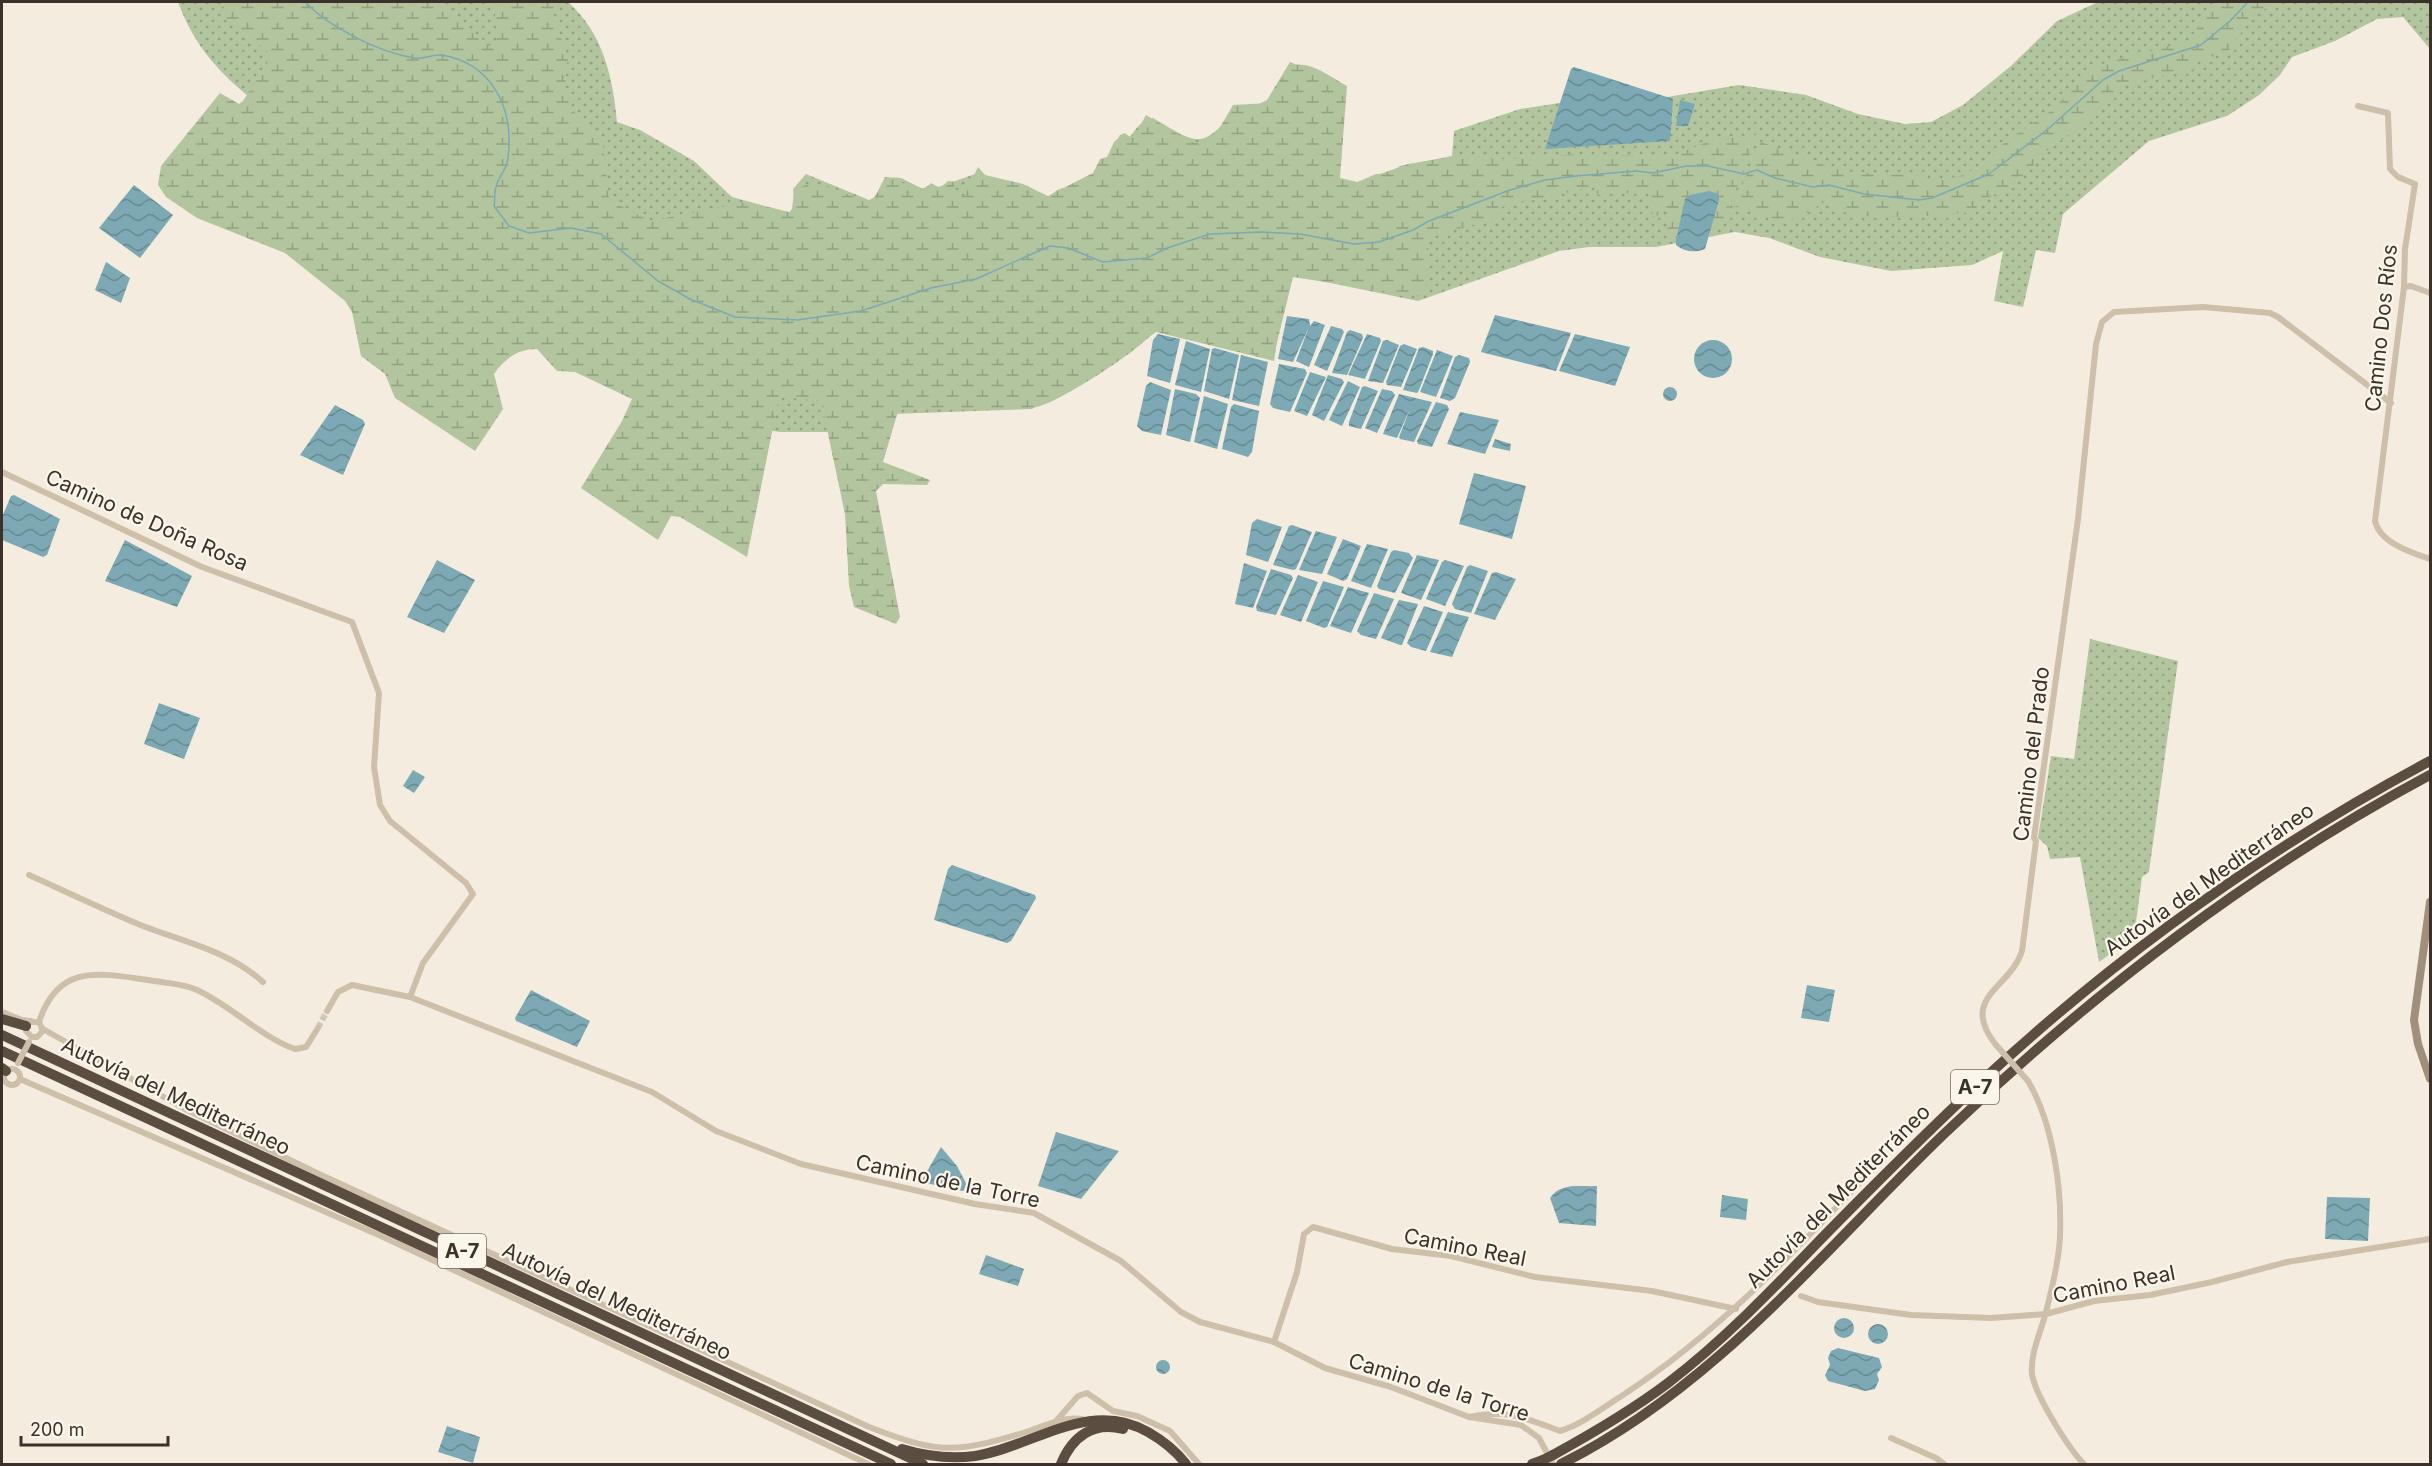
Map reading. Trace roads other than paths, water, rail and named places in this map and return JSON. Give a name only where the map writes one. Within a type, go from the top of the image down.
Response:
[{"type":"highway","name":"Autovía del Mediterráneo","points":[[1532,1464],[1549,1460],[1626,1413],[1668,1383],[1715,1344],[1973,1089],[2043,1026],[2124,960],[2261,862],[2430,761]]},
{"type":"highway","name":"Autovía del Mediterráneo","points":[[1561,1464],[1649,1412],[1726,1350],[1943,1134],[2037,1049],[2132,970],[2289,859],[2430,775]]},
{"type":"highway","points":[[2,1019],[29,1023]]},
{"type":"highway","name":"Autovía del Mediterráneo","points":[[2,1035],[923,1464]]},
{"type":"highway","name":"Autovía del Mediterráneo","points":[[2,1051],[891,1464]]},
{"type":"highway","points":[[874,1442],[917,1454],[976,1455],[1063,1422],[1110,1419],[1138,1426],[1162,1440],[1186,1464]]},
{"type":"highway","points":[[1061,1464],[1074,1441],[1086,1432],[1100,1427],[1115,1427],[1133,1432],[1152,1442],[1177,1464]]},
{"type":"main road","points":[[2430,902],[2414,1020],[2418,1044],[2430,1079]]},
{"type":"street","name":"Camino Dos Ríos","points":[[2358,106],[2388,113],[2390,169],[2398,177],[2415,184],[2405,249],[2404,287],[2376,526],[2402,549],[2430,559]]},
{"type":"street","points":[[2404,287],[2410,286],[2430,293]]},
{"type":"street","name":"Camino del Prado","points":[[2084,1464],[2067,1444],[2034,1381],[2032,1372],[2035,1347],[2046,1314],[2060,1238],[2055,1158],[2038,1100],[2028,1081],[1996,1045],[1984,1026],[1984,1007],[1992,989],[2014,967],[2022,951],[2034,838],[2078,519],[2096,344],[2102,321],[2114,312],[2138,310],[2169,311],[2203,307],[2270,313],[2391,403]]},
{"type":"street","name":"Camino de Doña Rosa","points":[[2,472],[202,567],[352,622],[380,693],[374,767],[380,805],[390,821],[466,883],[473,894],[423,963],[410,997]]},
{"type":"street","points":[[29,875],[142,926],[215,952],[252,972],[263,982]]},
{"type":"street","points":[[8,1071],[30,1040],[40,1036],[43,1029],[40,1020],[46,1005],[65,982],[75,977],[95,973],[188,986],[295,1049],[306,1047],[318,1028]]},
{"type":"street","name":"Camino de la Torre","points":[[327,1011],[338,992],[352,985],[410,997],[652,1092],[716,1131],[801,1164],[975,1204],[1034,1213],[1121,1261],[1181,1312],[1200,1322],[1274,1342],[1325,1368],[1391,1387],[1469,1417],[1482,1421],[1510,1423],[1530,1430],[1539,1438],[1549,1460]]},
{"type":"street","points":[[2,1012],[29,1023],[40,1020]]},
{"type":"street","points":[[29,1023],[26,1031],[30,1040]]},
{"type":"street","points":[[43,1029],[185,1109],[319,1174],[908,1443],[952,1450],[971,1448],[1035,1433]]},
{"type":"street","points":[[8,1071],[12,1085],[20,1079]]},
{"type":"street","points":[[8,1071],[20,1079],[381,1236],[868,1464]]},
{"type":"street","points":[[1469,1417],[1498,1413],[1514,1414],[1560,1431],[1566,1429],[1667,1366],[1736,1309],[1872,1170]]},
{"type":"street","name":"Camino Real","points":[[1274,1342],[1297,1272],[1304,1234],[1313,1227],[1392,1249],[1450,1256],[1534,1277],[1576,1284],[1652,1291],[1736,1309]]},
{"type":"street","name":"Camino Real","points":[[1801,1296],[1818,1302],[1911,1315],[1991,1318],[2046,1314],[2094,1301],[2160,1293],[2305,1259],[2430,1239]]},
{"type":"street","points":[[1063,1422],[1078,1396],[1087,1394],[1113,1411],[1156,1424],[1178,1438],[1199,1464]]},
{"type":"street","points":[[1071,1406],[1083,1419]]},
{"type":"street","points":[[1063,1422],[1071,1406]]},
{"type":"street","points":[[1891,1438],[1936,1458],[1944,1464]]},
{"type":"water","points":[[1574,67],[1673,99],[1670,141],[1545,149],[1571,69]]},
{"type":"water","points":[[1680,100],[1695,104],[1688,126],[1676,126]]},
{"type":"water","points":[[134,185],[173,215],[140,258],[99,228]]},
{"type":"water","points":[[1709,191],[1719,194],[1719,200],[1705,249],[1694,251],[1682,249],[1676,245],[1676,240],[1685,199],[1690,195]]},
{"type":"water","points":[[106,262],[130,278],[121,303],[95,290]]},
{"type":"water","points":[[1495,315],[1571,333],[1556,371],[1481,352]]},
{"type":"water","points":[[1287,316],[1309,319],[1310,326],[1314,321],[1325,325],[1309,367],[1296,361],[1309,327],[1293,362],[1278,359]]},
{"type":"water","points":[[1331,326],[1342,329],[1344,332],[1327,371],[1314,365]]},
{"type":"water","points":[[1350,330],[1362,334],[1363,338],[1347,375],[1332,373],[1347,332]]},
{"type":"water","points":[[1158,334],[1180,339],[1170,383],[1147,376],[1153,340]]},
{"type":"water","points":[[1367,334],[1380,338],[1381,341],[1365,379],[1348,375]]},
{"type":"water","points":[[1575,334],[1630,347],[1615,386],[1559,371]]},
{"type":"water","points":[[1387,340],[1399,345],[1383,383],[1368,381],[1383,341]]},
{"type":"water","points":[[1713,340],[1727,345],[1732,359],[1727,373],[1713,378],[1699,373],[1694,359],[1699,345]]},
{"type":"water","points":[[1186,341],[1210,349],[1201,392],[1175,385]]},
{"type":"water","points":[[1404,344],[1417,349],[1401,387],[1387,385],[1386,382],[1400,346]]},
{"type":"water","points":[[1423,347],[1433,351],[1433,354],[1419,390],[1417,393],[1403,390],[1419,348]]},
{"type":"water","points":[[1212,349],[1239,355],[1229,399],[1204,391]]},
{"type":"water","points":[[1437,350],[1453,356],[1436,397],[1420,392]]},
{"type":"water","points":[[1241,355],[1268,362],[1259,406],[1232,400]]},
{"type":"water","points":[[1459,355],[1469,358],[1470,362],[1455,398],[1450,401],[1440,398],[1455,357]]},
{"type":"water","points":[[1279,364],[1305,369],[1307,373],[1290,412],[1273,408],[1270,404]]},
{"type":"water","points":[[1310,372],[1326,377],[1307,416],[1294,411]]},
{"type":"water","points":[[1328,375],[1342,379],[1344,382],[1324,421],[1312,415]]},
{"type":"water","points":[[1348,381],[1360,387],[1342,426],[1329,420]]},
{"type":"water","points":[[1150,382],[1171,390],[1161,435],[1142,431],[1137,426],[1146,386]]},
{"type":"water","points":[[1362,387],[1378,391],[1361,429],[1349,426],[1349,422]]},
{"type":"water","points":[[1667,387],[1673,387],[1677,394],[1673,401],[1667,401],[1663,397],[1663,391]]},
{"type":"water","points":[[1175,389],[1196,394],[1200,398],[1190,442],[1166,435]]},
{"type":"water","points":[[1382,389],[1392,391],[1395,395],[1377,433],[1365,428]]},
{"type":"water","points":[[1399,394],[1432,402],[1414,442],[1399,437],[1410,409],[1397,438],[1383,434]]},
{"type":"water","points":[[1204,396],[1228,404],[1217,449],[1194,442]]},
{"type":"water","points":[[1436,402],[1447,405],[1449,409],[1432,447],[1418,444],[1417,441]]},
{"type":"water","points":[[1234,404],[1259,411],[1252,452],[1248,457],[1222,449],[1231,407]]},
{"type":"water","points":[[335,405],[363,420],[365,424],[343,475],[300,455]]},
{"type":"water","points":[[1460,412],[1499,420],[1485,454],[1447,444]]},
{"type":"water","points":[[1495,439],[1511,444],[1510,451],[1492,447]]},
{"type":"water","points":[[1474,473],[1526,486],[1512,539],[1459,524]]},
{"type":"water","points":[[14,495],[60,519],[47,555],[43,557],[2,540],[2,517],[11,496]]},
{"type":"water","points":[[1257,519],[1282,527],[1268,562],[1246,555],[1252,523]]},
{"type":"water","points":[[1289,526],[1312,532],[1296,569],[1293,570],[1273,565]]},
{"type":"water","points":[[1316,531],[1337,537],[1322,574],[1299,570]]},
{"type":"water","points":[[1343,539],[1361,546],[1347,579],[1343,581],[1327,574]]},
{"type":"water","points":[[125,540],[192,576],[177,607],[105,581]]},
{"type":"water","points":[[1367,544],[1388,549],[1371,588],[1351,581]]},
{"type":"water","points":[[1394,550],[1409,553],[1413,558],[1395,593],[1379,589],[1377,586],[1391,552]]},
{"type":"water","points":[[1417,555],[1439,560],[1421,600],[1401,593]]},
{"type":"water","points":[[437,560],[475,580],[444,633],[407,617]]},
{"type":"water","points":[[1445,560],[1464,566],[1445,606],[1426,599],[1442,562]]},
{"type":"water","points":[[1244,563],[1267,571],[1253,608],[1235,604]]},
{"type":"water","points":[[1470,565],[1488,571],[1471,613],[1455,609],[1452,604],[1467,567]]},
{"type":"water","points":[[1271,569],[1291,575],[1293,578],[1276,615],[1257,611],[1256,607]]},
{"type":"water","points":[[1496,572],[1516,579],[1495,620],[1474,614],[1492,573]]},
{"type":"water","points":[[1298,575],[1318,582],[1301,622],[1280,615]]},
{"type":"water","points":[[1323,581],[1344,587],[1327,627],[1324,628],[1306,621]]},
{"type":"water","points":[[1348,587],[1369,593],[1351,633],[1330,626]]},
{"type":"water","points":[[1374,593],[1394,599],[1376,639],[1361,635],[1357,631]]},
{"type":"water","points":[[1399,600],[1418,604],[1402,645],[1381,638]]},
{"type":"water","points":[[1424,606],[1443,612],[1426,651],[1411,647],[1407,643]]},
{"type":"water","points":[[1448,612],[1469,617],[1452,657],[1430,652]]},
{"type":"water","points":[[159,703],[200,718],[184,759],[144,744]]},
{"type":"water","points":[[413,770],[425,777],[414,793],[403,786]]},
{"type":"water","points":[[952,865],[1035,895],[1036,898],[1011,941],[1007,943],[934,920],[948,869]]},
{"type":"water","points":[[1807,985],[1835,990],[1829,1022],[1801,1018]]},
{"type":"water","points":[[531,990],[590,1021],[577,1047],[516,1021],[515,1018]]},
{"type":"water","points":[[1056,1132],[1119,1151],[1081,1199],[1038,1186]]},
{"type":"water","points":[[941,1147],[957,1166],[967,1185],[963,1191],[921,1182]]},
{"type":"water","points":[[1571,1186],[1597,1186],[1596,1226],[1559,1223],[1550,1198],[1554,1193]]},
{"type":"water","points":[[1722,1195],[1748,1199],[1746,1220],[1720,1217]]},
{"type":"water","points":[[2327,1197],[2370,1198],[2368,1241],[2325,1239]]},
{"type":"water","points":[[986,1255],[1024,1269],[1018,1286],[979,1274]]},
{"type":"water","points":[[1840,1318],[1848,1318],[1854,1324],[1854,1332],[1848,1338],[1840,1338],[1834,1332],[1834,1324]]},
{"type":"water","points":[[1874,1324],[1882,1324],[1888,1330],[1888,1338],[1882,1344],[1874,1344],[1868,1338],[1868,1330]]},
{"type":"water","points":[[1838,1348],[1879,1358],[1882,1367],[1877,1374],[1879,1380],[1875,1389],[1865,1391],[1828,1381],[1825,1375],[1830,1365],[1828,1358],[1831,1351]]},
{"type":"water","points":[[1160,1360],[1166,1360],[1170,1367],[1166,1374],[1160,1374],[1156,1370],[1156,1364]]},
{"type":"water","points":[[447,1426],[480,1437],[473,1463],[438,1452]]},
{"type":"waterway","points":[[305,2],[327,20],[370,44],[414,58],[441,55],[459,60],[487,78],[503,106],[507,122],[508,158],[497,183],[494,206],[509,226],[529,233],[571,228],[601,234],[658,281],[690,299],[735,317],[797,320],[861,311],[931,288],[976,279],[1050,246],[1068,248],[1103,262],[1147,258],[1167,248],[1210,234],[1262,232],[1300,234],[1354,244],[1379,242],[1510,190],[1545,180],[1576,176],[1636,171],[1653,173],[1686,166],[1708,166],[1744,174],[1757,170],[1775,178],[1813,187],[1829,185],[1864,194],[1919,200],[1932,198],[1989,174],[2048,129],[2103,80],[2119,71],[2201,45],[2230,21],[2248,2]]},
{"type":"tunnel","points":[[318,1028],[327,1011]]}]
